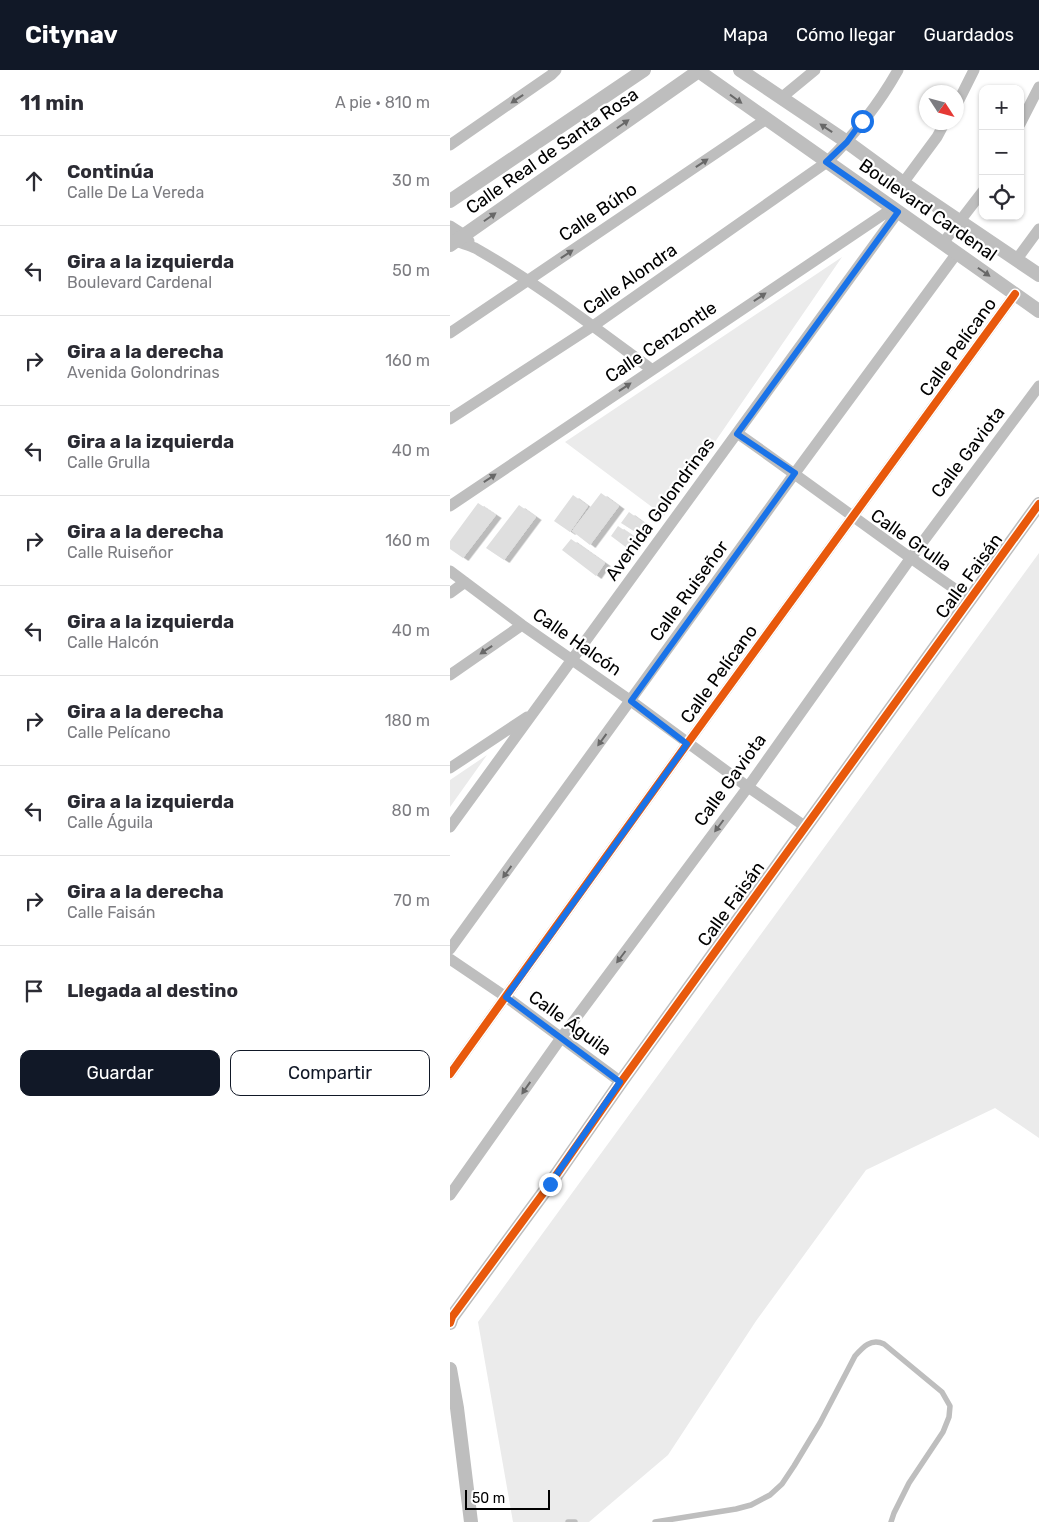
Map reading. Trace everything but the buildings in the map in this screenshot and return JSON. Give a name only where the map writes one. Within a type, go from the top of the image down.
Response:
[{"type":"street","points":[[450,144],[556,70]]},
{"type":"street","name":"Calle Real de Santa Rosa","points":[[450,202],[644,70]]},
{"type":"street","name":"Calle Real de Santa Rosa","points":[[455,240],[699,70]]},
{"type":"street","name":"Boulevard Cardenal","points":[[699,70],[766,120],[1039,311]]},
{"type":"street","name":"Boulevard Cardenal","points":[[740,70],[1039,275]]},
{"type":"street","points":[[782,98],[816,70]]},
{"type":"street","name":"Calle Alondra","points":[[450,419],[592,326],[826,162],[847,142],[881,98],[898,70]]},
{"type":"street","points":[[964,89],[974,70]]},
{"type":"street","points":[[1024,116],[1039,87]]},
{"type":"street","name":"Calle Búho","points":[[450,332],[766,120]]},
{"type":"street","points":[[903,183],[941,130]]},
{"type":"street","points":[[943,243],[979,196]]},
{"type":"street","name":"Calle Cenzontle","points":[[450,506],[651,369],[896,210]]},
{"type":"street","name":"Avenida Golondrinas","points":[[450,827],[737,434],[896,210]]},
{"type":"street","points":[[450,226],[455,240],[473,247],[527,281],[651,369]]},
{"type":"street","points":[[1017,259],[1039,229]]},
{"type":"street","name":"Calle Ruiseñor","points":[[450,950],[795,473],[957,253]]},
{"type":"street","name":"Calle Pelícano","points":[[450,1074],[687,744],[1015,294]]},
{"type":"street","name":"Calle Gaviota","points":[[450,1195],[561,1038],[748,787],[910,559],[1039,386]]},
{"type":"street","name":"Calle Grulla","points":[[737,434],[795,473],[910,559],[971,600]]},
{"type":"street","name":"Calle Faisán","points":[[451,1318],[550,1184],[620,1082],[1039,504]]},
{"type":"street","name":"Calle Halcón","points":[[450,571],[522,625],[631,701],[687,744],[806,827]]},
{"type":"street","points":[[450,592],[465,582]]},
{"type":"street","points":[[450,674],[522,625]]},
{"type":"street","points":[[450,768],[533,713]]},
{"type":"street","name":"Calle Águila","points":[[450,958],[620,1082]]},
{"type":"street","points":[[450,1369],[471,1522]]},
{"type":"lane","points":[[655,1522],[736,1510],[770,1495],[782,1484],[794,1466],[820,1423],[855,1356],[862,1348],[875,1342],[884,1344],[942,1392],[950,1406],[949,1417],[943,1432],[909,1483],[891,1522]]},
{"type":"lane","points":[[568,1522],[575,1522]]},
{"type":"shaded area","points":[[842,257],[664,516],[565,442]]},
{"type":"shaded area","points":[[1039,553],[1039,1138],[995,1108],[866,1170],[756,1321],[668,1455],[589,1522],[513,1522],[478,1322]]},
{"type":"shaded area","points":[[487,755],[450,807],[450,780]]},
{"type":"cycle path","points":[[450,1074],[687,744],[1015,294]]},
{"type":"cycle path","points":[[450,1323],[452,1317],[550,1184],[621,1082],[1039,504]]},
{"type":"route","points":[[550,1184],[620,1082],[506,997],[687,744],[631,701],[795,473],[737,434],[898,212],[826,162],[847,142],[862,121]]}]
